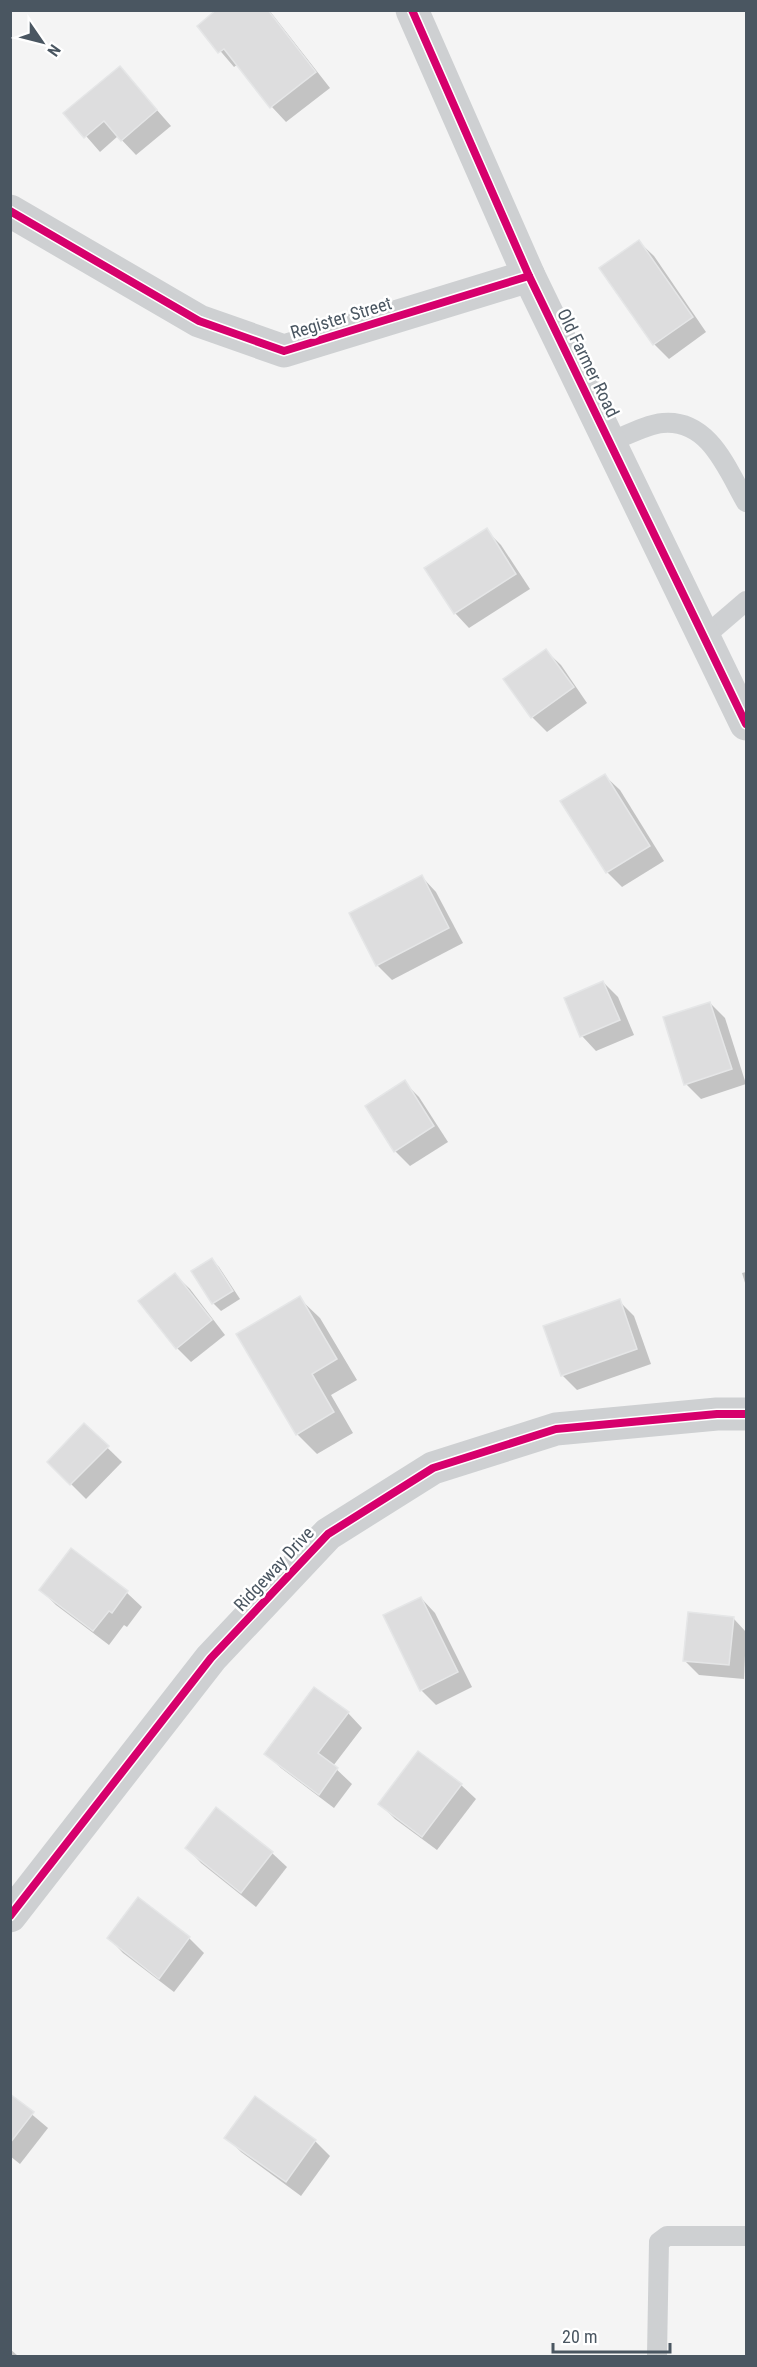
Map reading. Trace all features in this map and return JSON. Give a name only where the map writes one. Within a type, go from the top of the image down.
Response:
[{"type":"street","name":"Old Farmer Road","points":[[412,10],[529,276],[747,724]]},
{"type":"street","name":"Register Street","points":[[10,211],[199,321],[284,351],[529,276]]},
{"type":"street","name":"Ridgeway Drive","points":[[10,1916],[211,1658],[328,1534],[433,1468],[556,1429],[717,1413],[747,1414]]},
{"type":"lane","points":[[610,442],[662,423],[683,424],[698,431],[711,443],[747,502]]},
{"type":"lane","points":[[704,638],[747,601]]},
{"type":"lane","points":[[657,2356],[659,2242],[667,2236],[747,2236]]},
{"type":"building","points":[[216,10],[268,10],[316,72],[270,108],[224,49],[218,53],[197,26]]},
{"type":"building","points":[[120,66],[157,110],[121,141],[104,121],[84,138],[63,113]]},
{"type":"building","points":[[639,240],[693,317],[653,345],[599,268]]},
{"type":"building","points":[[487,528],[516,574],[454,614],[424,568]]},
{"type":"building","points":[[546,649],[574,687],[531,718],[503,679]]},
{"type":"building","points":[[605,774],[650,846],[606,873],[560,801]]},
{"type":"building","points":[[422,875],[449,928],[376,966],[349,913]]},
{"type":"building","points":[[603,981],[620,1020],[580,1037],[564,998]]},
{"type":"building","points":[[710,1002],[732,1069],[684,1085],[663,1017]]},
{"type":"building","points":[[405,1080],[434,1126],[394,1152],[365,1106]]},
{"type":"building","points":[[212,1258],[233,1291],[212,1304],[191,1271]]},
{"type":"building","points":[[175,1273],[212,1320],[176,1349],[138,1301]]},
{"type":"building","points":[[300,1296],[337,1359],[312,1374],[334,1412],[296,1435],[236,1334]]},
{"type":"building","points":[[620,1299],[637,1349],[561,1376],[543,1326]]},
{"type":"building","points":[[84,1423],[109,1446],[70,1485],[47,1462]]},
{"type":"building","points":[[71,1548],[128,1591],[112,1613],[109,1611],[93,1631],[39,1590]]},
{"type":"building","points":[[421,1597],[458,1672],[420,1691],[383,1615]]},
{"type":"building","points":[[688,1612],[734,1617],[729,1665],[683,1661]]},
{"type":"building","points":[[314,1687],[349,1712],[318,1753],[338,1768],[319,1795],[264,1754]]},
{"type":"building","points":[[418,1751],[462,1784],[422,1837],[378,1804]]},
{"type":"building","points":[[216,1807],[273,1852],[241,1893],[185,1848]]},
{"type":"building","points":[[138,1897],[190,1937],[159,1979],[107,1938]]},
{"type":"building","points":[[10,2094],[34,2112],[10,2143]]},
{"type":"building","points":[[255,2096],[316,2140],[286,2182],[224,2138]]},
{"type":"cycle path","points":[[412,10],[529,276],[746,724]]},
{"type":"cycle path","points":[[10,211],[199,321],[284,351],[529,276]]},
{"type":"cycle path","points":[[10,1916],[211,1658],[328,1534],[433,1468],[556,1429],[717,1414],[746,1414]]}]
